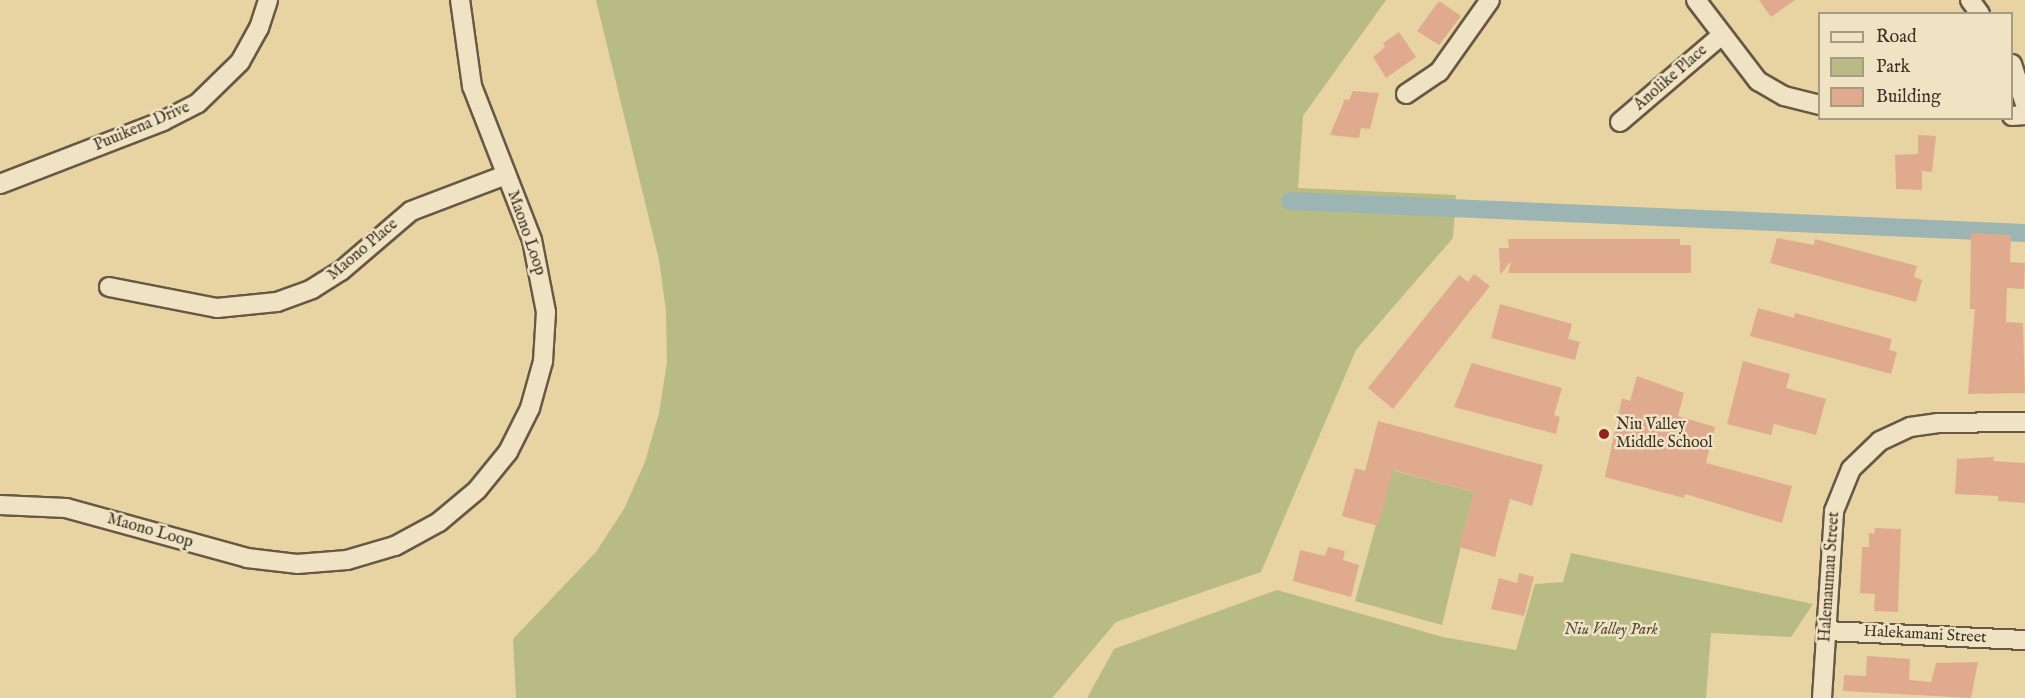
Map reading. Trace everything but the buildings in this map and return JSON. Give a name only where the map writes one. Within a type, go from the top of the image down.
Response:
[{"type":"street","name":"Puuikena Drive","points":[[0,184],[164,121],[198,103],[240,62],[259,28],[268,0]]},
{"type":"street","name":"Maono Loop","points":[[0,505],[66,508],[247,558],[297,564],[371,554],[439,522],[477,490],[508,452],[530,408],[543,361],[546,312],[541,271],[472,86],[460,0]]},
{"type":"street","points":[[1406,94],[1439,72],[1490,0]]},
{"type":"street","points":[[1696,0],[1758,81],[1784,96],[1818,104]]},
{"type":"street","name":"Anolike Place","points":[[1620,122],[1722,35]]},
{"type":"street","points":[[2013,67],[2025,104]]},
{"type":"street","name":"Maono Place","points":[[109,286],[217,308],[277,302],[312,289],[340,271],[411,211],[506,175]]},
{"type":"street","name":"Halemaumau Street","points":[[1822,698],[1835,504],[1846,477],[1866,452],[1890,434],[1919,424],[2025,422]]},
{"type":"street","name":"Halekamani Street","points":[[1826,631],[2025,640]]},
{"type":"green space","points":[[596,0],[1386,0],[1303,116],[1298,188],[1456,195],[1453,238],[1356,350],[1261,572],[1116,622],[1052,698],[516,698],[513,639],[596,552],[624,509],[645,462],[659,413],[667,362],[666,311],[659,260]]},
{"type":"green space","points":[[1391,470],[1474,492],[1442,625],[1355,601]]},
{"type":"green space","name":"Niu Valley Park","points":[[1571,553],[1813,604],[1791,637],[1711,633],[1706,698],[1087,698],[1114,649],[1277,590],[1443,637],[1516,650],[1535,584],[1563,582]]},
{"type":"waterway","points":[[1290,201],[2025,233]]},
{"type":"place","name":"Niu Valley Middle School","points":[[1604,434]]}]
